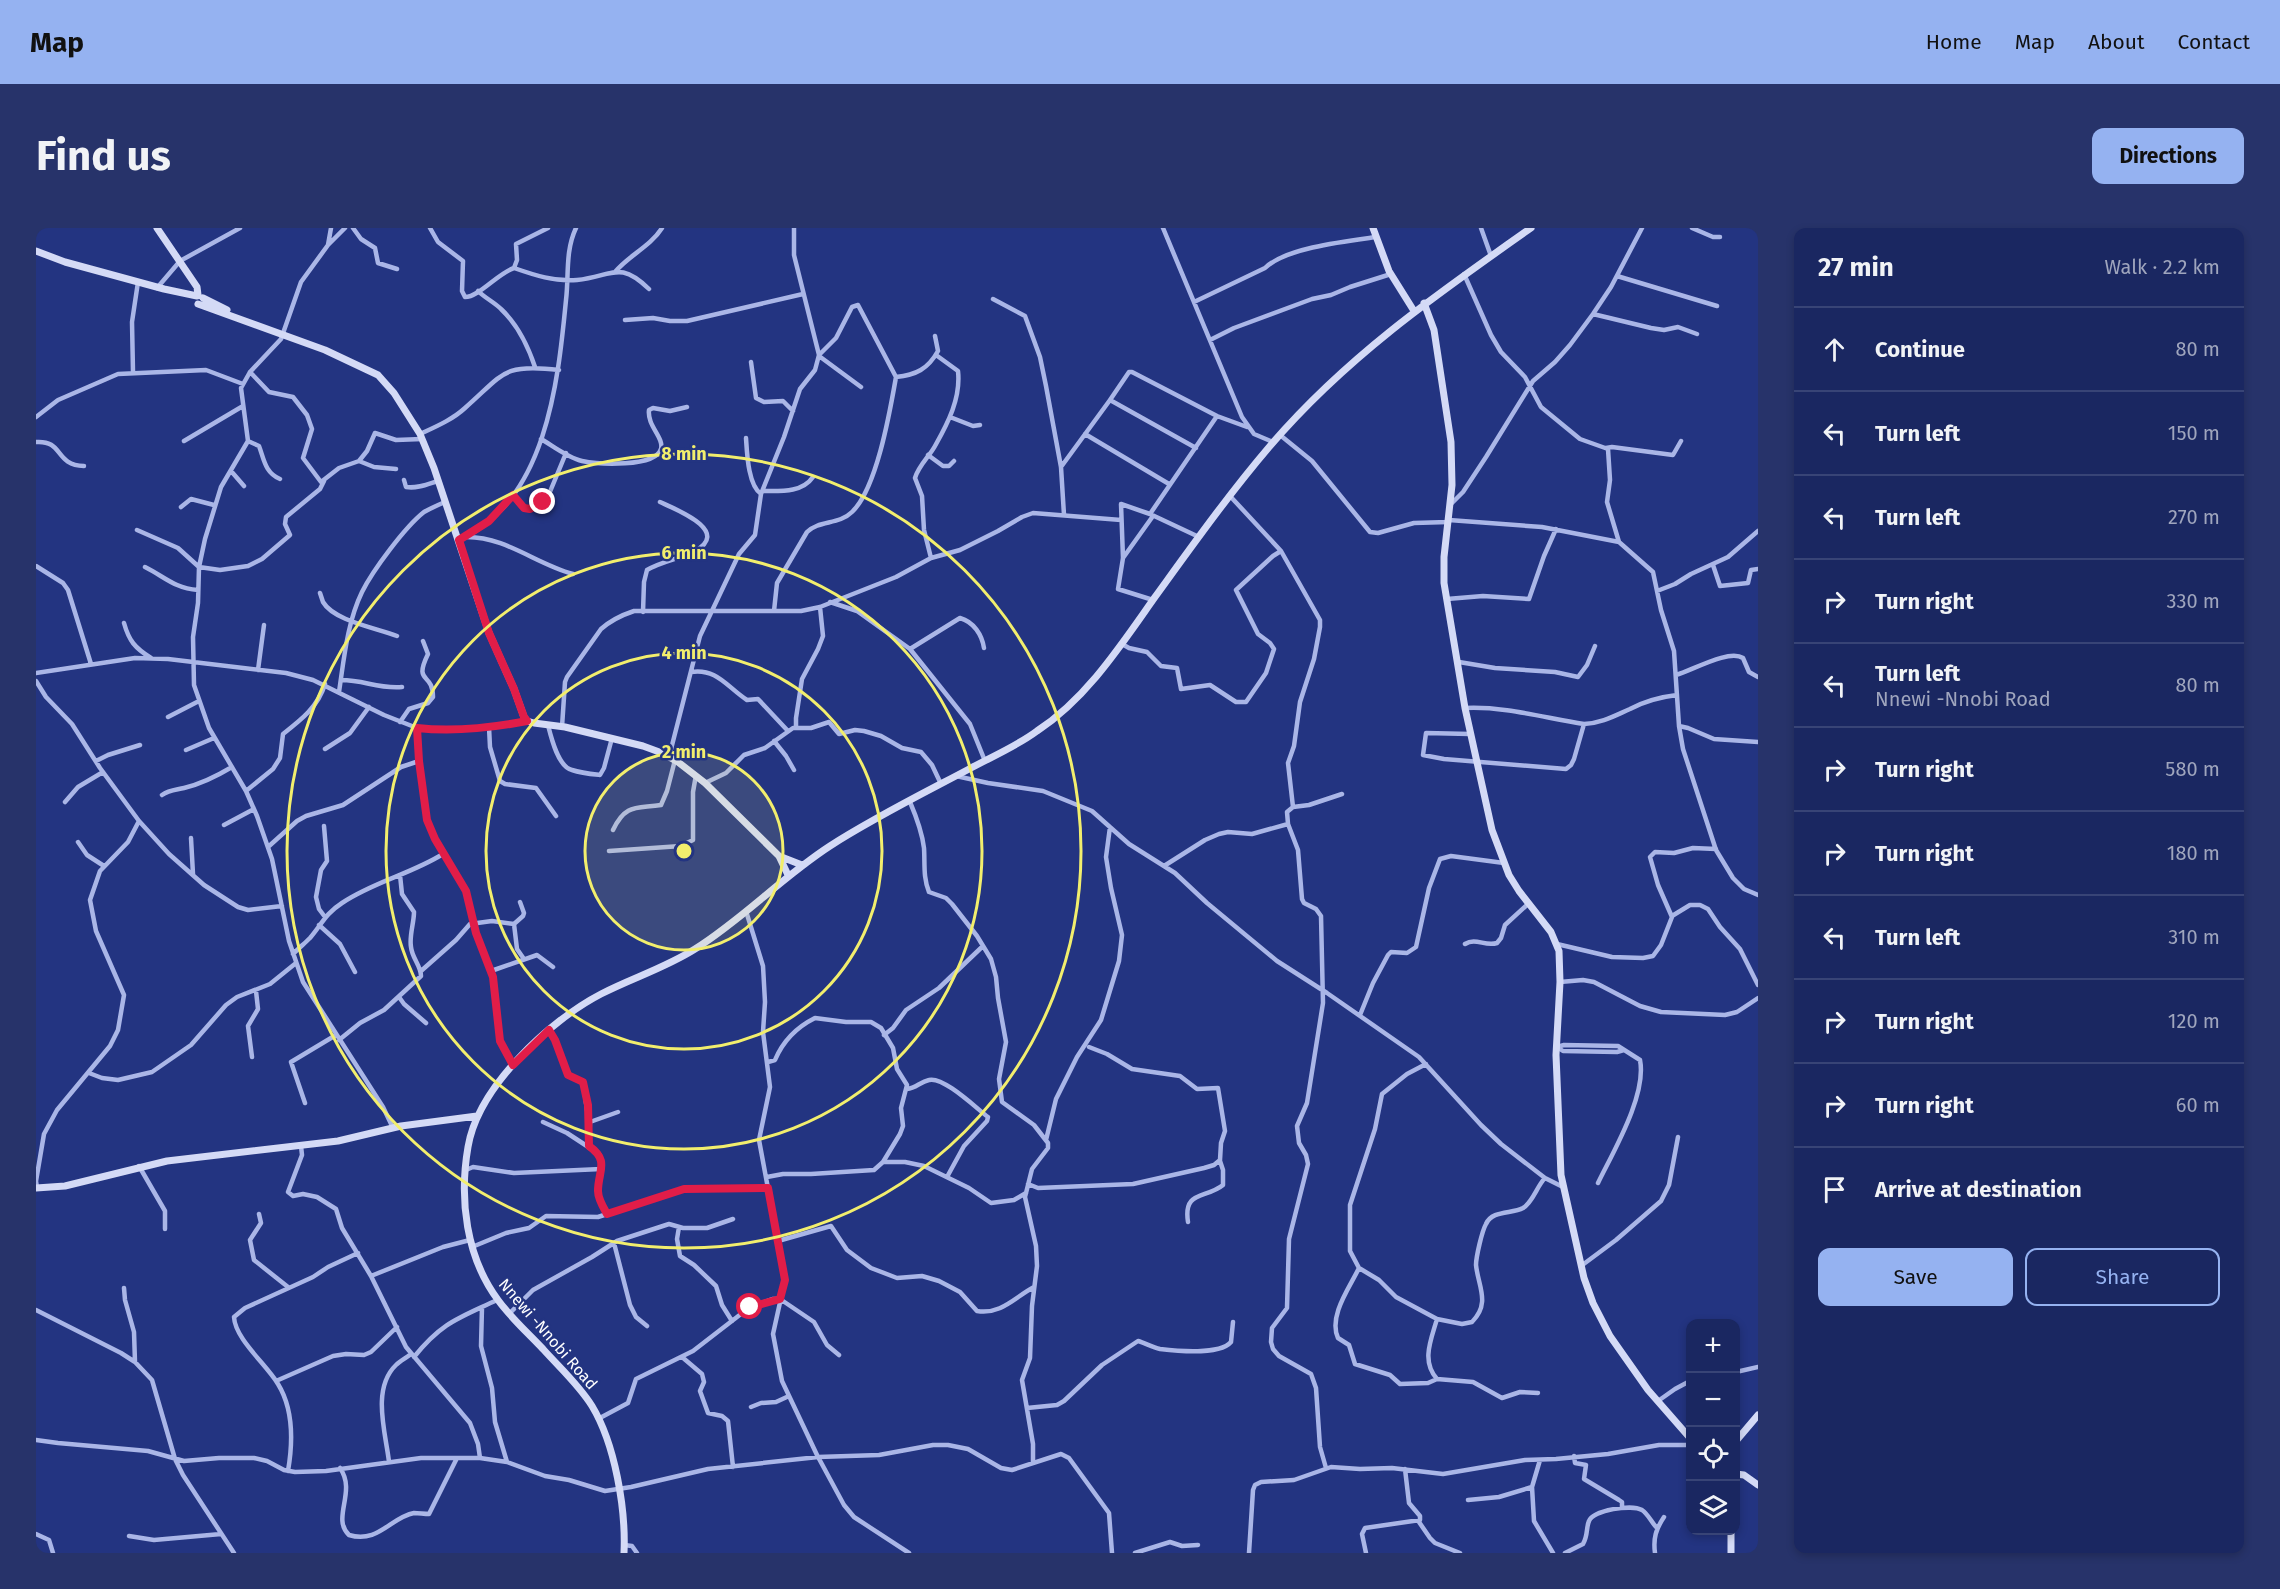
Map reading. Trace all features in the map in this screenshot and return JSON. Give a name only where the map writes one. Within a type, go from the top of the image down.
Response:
[{"type":"main road","points":[[157,228],[197,286],[199,299]]},
{"type":"main road","points":[[1372,228],[1391,274],[1414,311]]},
{"type":"main road","name":"Nnewi -Nnobi Road","points":[[624,1549],[619,1490],[611,1452],[598,1419],[582,1391],[497,1300],[483,1279],[471,1243],[465,1206],[468,1145],[477,1116],[496,1083],[549,1030],[575,1009],[602,993],[661,968],[691,952],[746,911],[788,875],[835,843],[1036,732],[1058,716],[1122,644],[1230,496],[1273,442],[1307,406],[1384,335],[1424,303],[1531,228]]},
{"type":"main road","points":[[36,251],[199,299],[242,319],[349,359],[378,375],[394,393],[421,437],[459,540],[489,633],[527,721],[644,746],[672,758],[705,783],[779,856],[788,875]]},
{"type":"main road","points":[[1424,303],[1434,330],[1451,442],[1451,504],[1443,564],[1475,760],[1492,830],[1509,875],[1528,904],[1551,932],[1557,944],[1561,962],[1557,1047],[1563,1187],[1581,1266],[1593,1303],[1605,1329],[1648,1390],[1686,1433]]},
{"type":"main road","points":[[779,856],[802,865]]},
{"type":"main road","points":[[37,1188],[79,1183],[139,1166],[225,1153],[338,1141],[393,1128],[477,1116]]},
{"type":"main road","points":[[1740,1436],[1758,1415]]},
{"type":"main road","points":[[1740,1474],[1758,1485]]},
{"type":"main road","points":[[1731,1535],[1731,1553]]},
{"type":"street","points":[[161,289],[180,261],[240,228]]},
{"type":"street","points":[[328,245],[331,228]]},
{"type":"street","points":[[345,228],[328,245],[301,282],[283,334],[270,353],[250,372],[243,384],[241,397],[248,441],[220,487],[199,567],[193,662],[194,685],[214,738],[246,791],[268,847],[299,973],[309,993],[383,1107],[393,1128]]},
{"type":"street","points":[[353,228],[361,239],[375,248],[378,263],[397,269]]},
{"type":"street","points":[[430,228],[438,242],[463,261],[462,291],[465,297],[469,297],[514,268],[518,260],[516,244],[548,228]]},
{"type":"street","points":[[459,540],[489,521],[513,495],[529,468],[541,439],[559,370],[570,246],[576,228]]},
{"type":"street","points":[[615,272],[621,264],[646,247],[662,228]]},
{"type":"street","points":[[613,830],[625,812],[640,806],[661,805],[667,791],[672,758],[700,636],[739,554],[755,535],[762,493],[800,389],[815,370],[819,355],[794,255],[794,228]]},
{"type":"street","points":[[1163,228],[1247,426],[1254,434],[1273,442]]},
{"type":"street","points":[[1481,228],[1491,256]]},
{"type":"street","points":[[1451,504],[1486,457],[1530,385],[1570,345],[1593,314],[1617,276],[1642,228]]},
{"type":"street","points":[[1692,228],[1713,237],[1720,237]]},
{"type":"street","points":[[1194,302],[1265,268],[1274,260],[1323,245],[1376,237]]},
{"type":"street","points":[[514,268],[539,277],[577,280],[622,271],[630,273],[650,289]]},
{"type":"street","points":[[1210,340],[1234,328],[1312,298],[1331,295],[1391,274]]},
{"type":"street","points":[[1464,274],[1501,352],[1525,377],[1541,407],[1580,439],[1606,448],[1673,455],[1681,441]]},
{"type":"street","points":[[1617,276],[1717,306]]},
{"type":"street","points":[[133,372],[132,322],[138,282]]},
{"type":"street","points":[[478,291],[500,308],[513,322],[530,350],[535,367]]},
{"type":"street","points":[[625,320],[653,318],[687,321],[803,294]]},
{"type":"street","points":[[993,299],[1026,319],[1040,357],[1061,467],[1064,515]]},
{"type":"street","points":[[774,611],[777,583],[807,532],[811,528],[847,517],[867,492],[896,377],[858,305],[852,307],[836,338],[819,355]]},
{"type":"street","points":[[1593,314],[1664,330],[1678,327],[1697,334]]},
{"type":"street","points":[[896,377],[919,372],[926,367],[936,355],[938,345],[935,336]]},
{"type":"street","points":[[819,355],[861,387]]},
{"type":"street","points":[[931,558],[924,530],[922,496],[915,480],[917,472],[950,417],[956,401],[958,371],[936,355]]},
{"type":"street","points":[[751,362],[756,398],[764,402],[783,401],[793,411]]},
{"type":"street","points":[[137,530],[178,548],[199,567],[220,570],[236,569],[261,559],[290,535],[285,524],[286,517],[320,489],[324,481],[339,468],[359,461],[367,451],[375,433],[396,440],[421,437],[459,414],[487,386],[509,370],[535,367],[559,370]]},
{"type":"street","points":[[36,417],[58,400],[110,377],[133,372],[170,373],[207,370],[243,384]]},
{"type":"street","points":[[250,372],[269,392],[294,397],[308,415],[312,429],[303,458],[320,481],[324,481]]},
{"type":"street","points":[[1061,467],[1129,372],[1217,416],[1247,426]]},
{"type":"street","points":[[1110,400],[1196,448]]},
{"type":"street","points":[[184,441],[243,406]]},
{"type":"street","points":[[541,439],[582,461],[617,464],[640,462],[656,455],[661,446],[648,418],[650,410],[653,408],[670,411],[687,407]]},
{"type":"street","points":[[1123,558],[1152,515],[1169,484],[1217,416]]},
{"type":"street","points":[[950,417],[973,426],[980,425]]},
{"type":"street","points":[[1085,434],[1169,484]]},
{"type":"street","points":[[1280,435],[1312,461],[1370,532],[1378,533],[1414,523],[1449,521],[1525,524],[1619,542],[1653,572],[1674,651],[1679,726],[1683,749],[1716,849],[1733,878],[1744,889],[1758,895]]},
{"type":"street","points":[[746,438],[754,486],[762,493],[796,489],[809,483],[813,477]]},
{"type":"street","points":[[248,441],[259,446],[267,468],[271,474],[280,479]]},
{"type":"street","points":[[36,442],[49,443],[65,461],[74,466],[84,466]]},
{"type":"street","points":[[1606,448],[1609,453],[1610,473],[1607,502],[1619,542]]},
{"type":"street","points":[[513,495],[522,507],[527,509],[547,499],[566,453]]},
{"type":"street","points":[[928,455],[943,466],[949,466],[954,461]]},
{"type":"street","points":[[359,461],[374,467],[396,470]]},
{"type":"street","points":[[231,471],[244,486]]},
{"type":"street","points":[[404,480],[406,487],[410,488],[438,481]]},
{"type":"street","points":[[1230,496],[1281,551],[1315,611],[1320,627],[1310,673],[1300,702],[1294,746],[1288,763],[1293,807]]},
{"type":"street","points":[[181,507],[191,499],[214,505]]},
{"type":"street","points":[[339,692],[348,636],[362,592],[394,545],[426,511],[445,502]]},
{"type":"street","points":[[643,612],[644,582],[647,570],[697,550],[705,542],[706,537],[706,530],[698,520],[660,502]]},
{"type":"street","points":[[1153,600],[1118,589],[1123,558],[1122,503],[1199,537]]},
{"type":"street","points":[[562,727],[567,677],[606,624],[627,613],[801,611],[820,607],[896,577],[931,558],[977,543],[1022,517],[1034,513],[1121,520]]},
{"type":"street","points":[[1447,599],[1483,596],[1529,599],[1556,530]]},
{"type":"street","points":[[1657,591],[1713,565],[1741,548],[1758,531]]},
{"type":"street","points":[[467,537],[491,539],[534,556],[552,568],[573,574]]},
{"type":"street","points":[[1122,644],[1147,652],[1161,666],[1177,668],[1181,689],[1210,685],[1236,702],[1246,702],[1266,673],[1274,649],[1258,634],[1236,590],[1281,551]]},
{"type":"street","points":[[1713,565],[1720,586],[1748,583],[1751,570],[1758,569]]},
{"type":"street","points":[[36,566],[63,583],[68,590],[92,664]]},
{"type":"street","points":[[145,567],[174,585],[184,589],[198,590]]},
{"type":"street","points":[[320,593],[326,605],[352,622],[397,636]]},
{"type":"street","points":[[830,602],[857,611],[910,649],[970,724],[985,761]]},
{"type":"street","points":[[796,728],[802,679],[823,636],[820,607]]},
{"type":"street","points":[[910,649],[960,618],[969,622],[979,634],[984,648]]},
{"type":"street","points":[[124,623],[133,645],[151,658]]},
{"type":"street","points":[[258,670],[264,626]]},
{"type":"street","points":[[399,722],[408,709],[428,703],[433,697],[431,684],[422,674],[421,669],[428,654],[423,641]]},
{"type":"street","points":[[1459,662],[1495,668],[1555,672],[1578,677],[1587,665],[1595,646]]},
{"type":"street","points":[[1676,675],[1727,655],[1736,654],[1743,658],[1749,672],[1758,677]]},
{"type":"street","points":[[36,673],[151,658],[193,662],[286,673],[325,684],[399,722],[417,728],[447,730],[527,721]]},
{"type":"street","points":[[691,672],[710,672],[747,700],[756,698],[788,731]]},
{"type":"street","points":[[341,680],[357,680],[375,686],[402,687]]},
{"type":"street","points":[[36,681],[46,697],[72,724],[139,821],[169,854],[213,892],[243,909],[257,910],[282,906]]},
{"type":"street","points":[[246,791],[273,769],[280,758],[283,734],[315,706],[325,684]]},
{"type":"street","points":[[1465,708],[1494,708],[1584,724],[1610,720],[1650,700],[1677,695]]},
{"type":"street","points":[[168,717],[199,701]]},
{"type":"street","points":[[325,749],[350,733],[369,707]]},
{"type":"street","points":[[705,783],[726,773],[744,756],[756,752],[788,731],[796,728],[811,728],[827,722],[831,723],[839,734],[855,730],[873,733],[902,748],[925,755],[941,784]]},
{"type":"street","points":[[1470,734],[1426,733],[1423,755],[1568,768],[1574,759],[1584,724]]},
{"type":"street","points":[[548,725],[555,749],[566,767],[600,776],[612,738]]},
{"type":"street","points":[[1679,726],[1714,739],[1758,742]]},
{"type":"street","points":[[489,727],[490,747],[500,781],[504,784],[536,788],[556,816]]},
{"type":"street","points":[[417,728],[427,820],[443,854],[466,891],[473,923],[491,971],[500,1041],[513,1065]]},
{"type":"street","points":[[186,750],[214,738]]},
{"type":"street","points":[[774,741],[794,770]]},
{"type":"street","points":[[96,761],[140,745]]},
{"type":"street","points":[[268,847],[297,821],[343,805],[401,767],[419,761]]},
{"type":"street","points":[[162,795],[171,790],[185,788],[213,778],[232,766]]},
{"type":"street","points":[[65,802],[78,787],[103,772]]},
{"type":"street","points":[[609,851],[681,846],[693,840],[693,792],[696,775]]},
{"type":"street","points":[[956,776],[1043,791],[1092,811],[1129,844],[1164,866],[1277,962],[1360,1015],[1426,1064],[1481,1125],[1545,1178],[1563,1187]]},
{"type":"street","points":[[1326,1468],[1320,1447],[1314,1379],[1304,1369],[1279,1356],[1273,1349],[1271,1334],[1272,1328],[1287,1308],[1289,1239],[1308,1164],[1299,1143],[1297,1126],[1307,1103],[1323,1003],[1321,916],[1316,909],[1304,903],[1302,899],[1298,850],[1288,824],[1287,812],[1293,807],[1309,805],[1342,794]]},
{"type":"street","points":[[910,802],[923,845],[925,879],[929,892],[946,898],[952,903],[992,959],[1006,1042],[999,1080],[1002,1102],[1034,1125],[1046,1140],[1048,1148],[1032,1169],[1026,1193],[1026,1208],[1036,1246],[1037,1266],[1030,1358],[1022,1380],[1033,1444],[1033,1462]]},
{"type":"street","points":[[224,825],[254,809]]},
{"type":"street","points":[[37,1188],[36,1181],[44,1134],[57,1110],[114,1041],[123,1004],[122,989],[96,931],[91,910],[91,892],[104,866],[128,842],[139,821]]},
{"type":"street","points":[[1164,866],[1205,840],[1219,834],[1228,832],[1252,834],[1288,824]]},
{"type":"street","points":[[324,826],[327,861],[321,870],[316,897],[319,909],[325,917]]},
{"type":"street","points":[[1046,1140],[1056,1099],[1077,1057],[1101,1020],[1119,961],[1122,935],[1106,857],[1110,827]]},
{"type":"street","points":[[191,838],[193,874]]},
{"type":"street","points":[[78,842],[87,855],[104,866]]},
{"type":"street","points":[[1672,916],[1655,876],[1651,855],[1655,852],[1679,852],[1693,848],[1716,849]]},
{"type":"street","points":[[293,954],[312,936],[325,917],[357,893],[428,864],[443,854]]},
{"type":"street","points":[[1360,1015],[1388,955],[1391,952],[1407,953],[1416,947],[1429,888],[1440,859],[1451,856],[1504,863]]},
{"type":"street","points":[[400,875],[402,894],[414,912],[411,950],[421,971]]},
{"type":"street","points":[[305,1103],[291,1062],[375,1017],[399,997],[420,976],[421,971],[473,923],[492,921],[514,924],[524,916],[520,902]]},
{"type":"street","points":[[1465,945],[1475,941],[1487,945],[1497,943],[1505,925],[1528,904]]},
{"type":"street","points":[[1557,944],[1612,957],[1651,958],[1661,945],[1672,916],[1688,905],[1696,905],[1708,909],[1718,925],[1740,949],[1758,985]]},
{"type":"street","points":[[746,911],[763,966],[765,1002],[763,1032],[770,1087],[759,1140],[785,1280],[772,1334],[782,1381],[844,1505],[854,1517],[909,1553]]},
{"type":"street","points":[[514,924],[517,949],[524,959]]},
{"type":"street","points":[[319,925],[340,945],[355,972]]},
{"type":"street","points":[[884,1035],[893,1028],[906,1010],[939,988],[983,946]]},
{"type":"street","points":[[491,971],[539,955],[553,968]]},
{"type":"street","points":[[89,1073],[102,1078],[118,1080],[152,1072],[191,1045],[226,1005],[237,997],[256,991],[283,975],[296,963]]},
{"type":"street","points":[[283,975],[299,973]]},
{"type":"street","points":[[1560,982],[1583,980],[1594,982],[1640,1006],[1661,1012],[1725,1015],[1737,1012],[1758,998]]},
{"type":"street","points":[[252,1057],[248,1026],[258,1009],[256,991]]},
{"type":"street","points":[[399,997],[426,1023]]},
{"type":"street","points":[[767,1177],[783,1174],[874,1170],[883,1162],[900,1134],[903,1126],[902,1102],[907,1089],[906,1081],[897,1069],[893,1048],[878,1025],[871,1022],[815,1018],[788,1038],[775,1060],[768,1062]]},
{"type":"street","points":[[549,1030],[568,1075],[583,1082],[589,1124],[589,1146]]},
{"type":"street","points":[[1089,1047],[1107,1054],[1132,1069],[1180,1076],[1197,1089],[1218,1088],[1225,1131],[1220,1146],[1223,1185],[1190,1202],[1187,1209],[1188,1222]]},
{"type":"street","points":[[1557,1047],[1563,1051],[1617,1052],[1625,1050],[1640,1060],[1638,1087],[1629,1122],[1598,1183]]},
{"type":"street","points":[[1426,1064],[1407,1074],[1382,1094],[1373,1136],[1349,1212],[1350,1251],[1359,1268],[1378,1280],[1396,1297],[1437,1319],[1468,1324],[1475,1319],[1481,1308],[1482,1298],[1476,1262],[1486,1224],[1495,1215],[1523,1208],[1545,1178]]},
{"type":"street","points":[[907,1089],[915,1088],[930,1079],[934,1080],[949,1087],[988,1117],[964,1146],[947,1177]]},
{"type":"street","points":[[589,1124],[593,1120],[603,1119],[618,1112]]},
{"type":"street","points":[[543,1122],[567,1133],[599,1155],[602,1170],[598,1194],[607,1214]]},
{"type":"street","points":[[36,1133],[44,1134]]},
{"type":"street","points":[[1581,1266],[1609,1246],[1660,1201],[1669,1185],[1677,1137]]},
{"type":"street","points":[[301,1146],[302,1155],[288,1192],[293,1196],[310,1195],[331,1204],[336,1209],[342,1228],[371,1276],[403,1341],[470,1423],[478,1444],[480,1458]]},
{"type":"street","points":[[1029,1184],[1038,1188],[1133,1184],[1214,1166],[1220,1160]]},
{"type":"street","points":[[883,1162],[917,1163],[969,1188],[991,1203],[1014,1200],[1026,1193]]},
{"type":"street","points":[[139,1166],[165,1211],[165,1229]]},
{"type":"street","points":[[466,1170],[473,1167],[514,1173],[602,1170]]},
{"type":"street","points":[[371,1276],[443,1247],[471,1243],[530,1228],[546,1216],[598,1217],[684,1189],[768,1188]]},
{"type":"street","points":[[259,1214],[261,1223],[250,1240],[254,1260],[288,1287]]},
{"type":"street","points":[[509,1314],[533,1290],[614,1243],[669,1224],[679,1227],[707,1228],[733,1218]]},
{"type":"street","points":[[778,1241],[831,1226],[847,1250],[871,1268],[897,1278],[922,1276],[939,1281],[960,1292],[977,1311],[1000,1309],[1034,1287]]},
{"type":"street","points":[[679,1227],[676,1239],[680,1256],[694,1265],[716,1286],[722,1305],[732,1321]]},
{"type":"street","points":[[614,1243],[630,1305],[636,1317],[647,1326]]},
{"type":"street","points":[[288,1471],[293,1442],[286,1404],[276,1381],[247,1344],[236,1326],[234,1317],[245,1308],[313,1277],[333,1264],[358,1253]]},
{"type":"street","points":[[1359,1268],[1341,1304],[1335,1331],[1338,1338],[1349,1345],[1355,1364],[1390,1375],[1400,1384],[1428,1383],[1437,1379],[1473,1382],[1502,1398],[1520,1392],[1538,1394]]},
{"type":"street","points":[[124,1288],[134,1332],[135,1362]]},
{"type":"street","points":[[598,1419],[628,1403],[636,1379],[682,1357],[750,1307],[780,1299],[814,1322],[827,1345],[839,1355]]},
{"type":"street","points":[[389,1462],[383,1425],[383,1391],[394,1367],[413,1356],[450,1322],[497,1300]]},
{"type":"street","points":[[482,1307],[481,1346],[492,1388],[495,1422],[507,1462]]},
{"type":"street","points":[[36,1310],[61,1321],[135,1362],[152,1380],[175,1459],[234,1553]]},
{"type":"street","points":[[1437,1319],[1427,1352],[1431,1370],[1437,1379]]},
{"type":"street","points":[[1027,1408],[1057,1405],[1064,1401],[1102,1365],[1138,1341],[1161,1349],[1215,1350],[1224,1348],[1231,1342],[1233,1322]]},
{"type":"street","points":[[276,1381],[333,1356],[364,1355],[371,1352],[397,1327]]},
{"type":"street","points":[[682,1357],[702,1374],[704,1382],[700,1391],[708,1413],[722,1416],[729,1421],[733,1467]]},
{"type":"street","points":[[1740,1371],[1758,1368]]},
{"type":"street","points":[[1658,1401],[1686,1384]]},
{"type":"street","points":[[750,1407],[761,1403],[776,1402],[789,1396]]},
{"type":"street","points":[[36,1440],[148,1450],[175,1459],[190,1461],[254,1458],[288,1471],[313,1472],[421,1458],[480,1458],[507,1462],[545,1476],[569,1480],[605,1491],[619,1490],[691,1472],[818,1457],[879,1455],[916,1447],[948,1445],[968,1449],[1007,1470],[1061,1454],[1070,1458],[1109,1514],[1112,1553]]},
{"type":"street","points":[[1249,1553],[1253,1490],[1255,1485],[1261,1482],[1294,1480],[1326,1468],[1405,1469],[1443,1474],[1525,1460],[1608,1454],[1659,1445],[1686,1445]]},
{"type":"street","points":[[1574,1456],[1575,1463],[1586,1465],[1584,1479],[1622,1502],[1622,1507]]},
{"type":"street","points":[[340,1468],[346,1479],[346,1501],[342,1526],[350,1535],[360,1537],[379,1532],[415,1513],[429,1514],[457,1458]]},
{"type":"street","points":[[1540,1460],[1532,1487],[1534,1521],[1553,1553]]},
{"type":"street","points":[[1405,1469],[1409,1503],[1420,1516],[1419,1522],[1435,1543],[1460,1553]]},
{"type":"street","points":[[1468,1500],[1499,1497],[1532,1487]]},
{"type":"street","points":[[1565,1553],[1583,1544],[1589,1521],[1593,1516],[1622,1507],[1635,1507],[1642,1510],[1657,1528]]},
{"type":"street","points":[[1655,1553],[1653,1542],[1657,1528],[1664,1517]]},
{"type":"street","points":[[1366,1553],[1362,1534],[1365,1528],[1419,1522]]},
{"type":"street","points":[[36,1534],[49,1540],[53,1553]]},
{"type":"street","points":[[129,1536],[154,1540],[221,1534]]},
{"type":"street","points":[[1135,1553],[1170,1542],[1182,1546],[1197,1545]]},
{"type":"street","points":[[624,1549],[632,1546],[637,1553]]},
{"type":"route","points":[[543,502],[527,509],[522,507],[513,495],[489,521],[459,540],[489,633],[527,721],[447,730],[417,728],[427,820],[443,854],[454,868],[466,891],[476,933],[493,977],[498,1031],[503,1050],[513,1065],[549,1030],[568,1075],[583,1082],[588,1105],[589,1146],[601,1160],[598,1194],[607,1214],[671,1191],[707,1188],[768,1188],[785,1280],[780,1299],[773,1299],[750,1307]]}]
